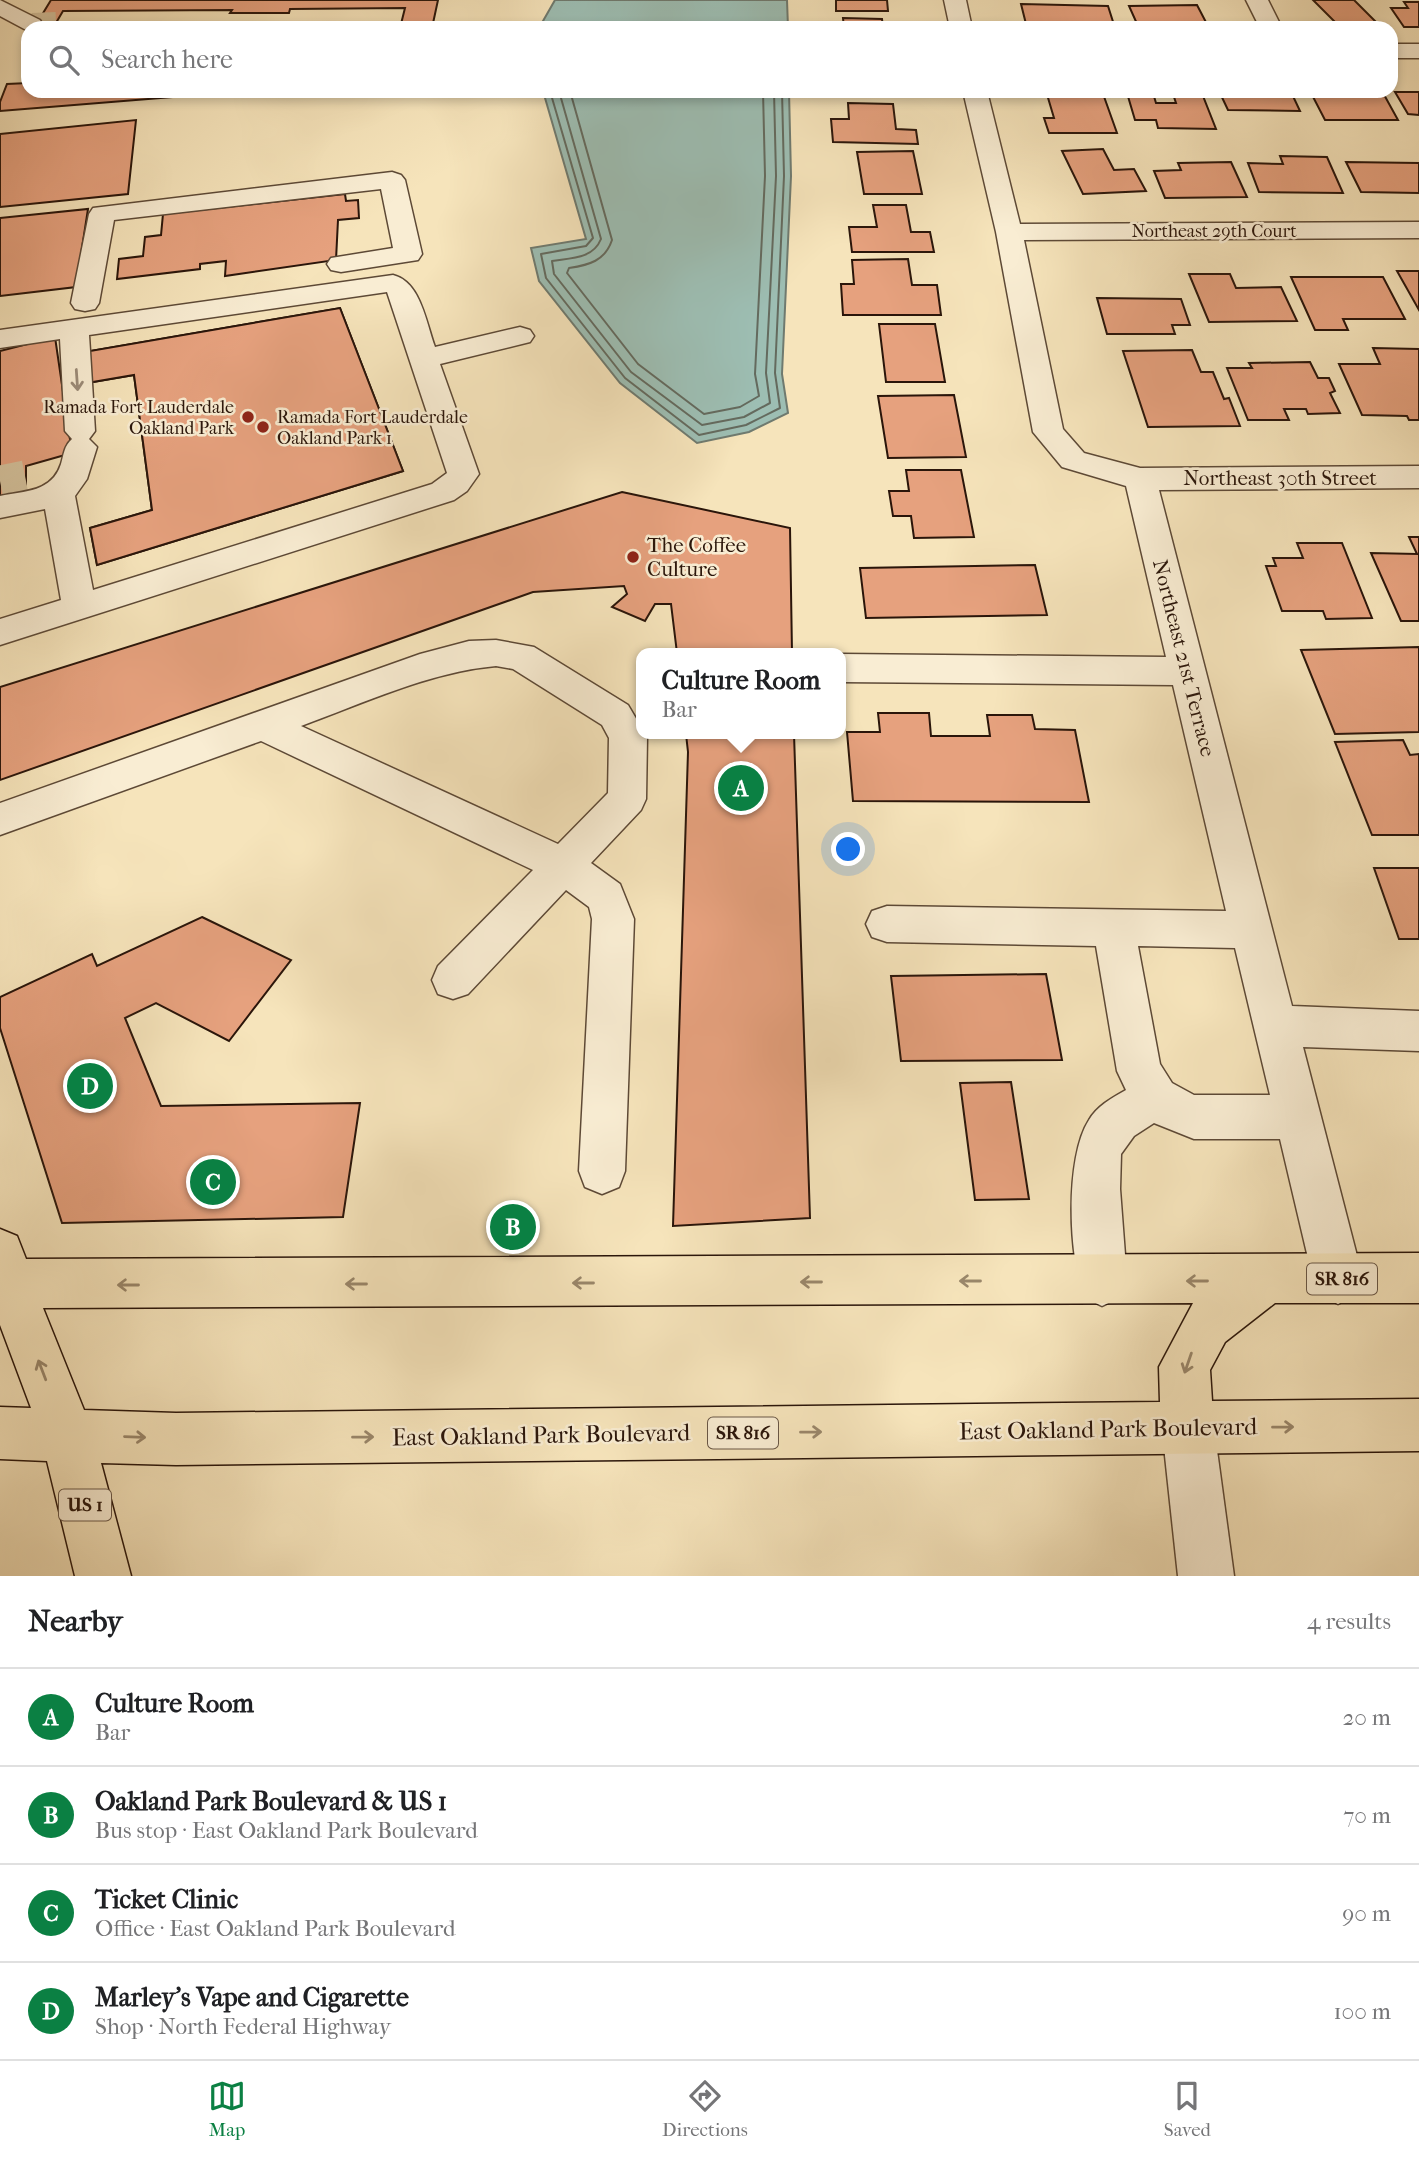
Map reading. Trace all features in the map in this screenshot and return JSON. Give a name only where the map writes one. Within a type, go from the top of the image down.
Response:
[{"type":"main road","name":"SR 816","points":[[3,1273],[1102,1281],[1419,1278]]},
{"type":"main road","name":"US 1","points":[[3,1273],[67,1434],[103,1576]]},
{"type":"main road","points":[[1188,1428],[1184,1367],[1207,1324],[1265,1280]]},
{"type":"main road","name":"East Oakland Park Boulevard","points":[[0,1433],[176,1439],[1419,1425]]},
{"type":"street","points":[[955,0],[960,21]]},
{"type":"street","points":[[1257,0],[1268,21]]},
{"type":"street","points":[[0,7],[26,21]]},
{"type":"street","points":[[11,33],[21,29]]},
{"type":"street","points":[[1398,51],[1419,51]]},
{"type":"street","points":[[977,98],[1009,232],[1048,432],[1073,460],[1140,479]]},
{"type":"street","points":[[0,507],[59,495],[75,476],[80,448],[79,316],[102,214],[392,180],[408,254],[310,269]]},
{"type":"street","name":"Northeast 29th Court","points":[[1009,232],[1419,230]]},
{"type":"street","points":[[0,339],[79,316],[222,282]]},
{"type":"street","points":[[0,317],[79,316],[393,284],[400,288],[463,474],[443,492],[0,632]]},
{"type":"street","points":[[424,359],[520,337]]},
{"type":"street","points":[[25,476],[80,448]]},
{"type":"street","name":"Northeast 30th Street","points":[[1140,479],[1419,477]]},
{"type":"street","name":"Northeast 21st Terrace","points":[[1140,479],[1338,1279]]},
{"type":"street","points":[[59,495],[79,607]]},
{"type":"street","points":[[0,819],[445,661],[469,655],[496,653],[521,657],[615,715],[628,737],[627,799],[453,980]]},
{"type":"street","points":[[846,668],[1187,671]]},
{"type":"street","points":[[262,725],[564,866],[606,897],[613,919],[602,1171]]},
{"type":"street","points":[[887,924],[1251,930]]},
{"type":"street","points":[[1114,928],[1139,1071],[1156,1098],[1170,1108],[1194,1116],[1297,1117]]},
{"type":"street","points":[[1274,1027],[1419,1031]]},
{"type":"street","points":[[1102,1281],[1097,1165],[1102,1141],[1120,1117],[1156,1098]]},
{"type":"street","points":[[1188,1428],[1206,1576]]},
{"type":"water","points":[[555,0],[787,0],[788,21],[543,21]]},
{"type":"water","points":[[545,98],[789,98],[791,176],[782,374],[788,413],[749,432],[697,443],[620,383],[539,281],[531,248],[586,239]]},
{"type":"building","points":[[51,0],[438,0],[434,21],[402,21],[405,8],[290,9],[289,13],[230,13],[232,10],[63,11],[57,21],[38,21]]},
{"type":"building","points":[[836,0],[887,0],[888,11],[836,11]]},
{"type":"building","points":[[1313,0],[1354,0],[1375,21],[1334,21]]},
{"type":"building","points":[[1404,2],[1419,2],[1419,27],[1404,27],[1391,8],[1408,8]]},
{"type":"building","points":[[1021,4],[1108,6],[1113,21],[1025,21]]},
{"type":"building","points":[[1197,5],[1205,21],[1136,21],[1129,6]]},
{"type":"building","points":[[843,18],[882,21],[843,21]]},
{"type":"building","points":[[21,83],[21,98],[161,98],[0,111],[0,102],[7,84]]},
{"type":"building","points":[[1398,92],[1419,92],[1419,115],[1408,114],[1398,97]]},
{"type":"building","points":[[1048,98],[1104,98],[1117,133],[1049,133],[1044,118],[1054,118]]},
{"type":"building","points":[[1128,98],[1154,98],[1156,103],[1176,103],[1174,98],[1204,98],[1216,129],[1158,128],[1156,120],[1135,120]]},
{"type":"building","points":[[1222,98],[1294,98],[1300,111],[1228,110]]},
{"type":"building","points":[[1314,98],[1386,98],[1398,120],[1325,120]]},
{"type":"building","points":[[848,103],[893,104],[896,129],[916,130],[918,144],[833,142],[831,119],[849,119]]},
{"type":"building","points":[[136,120],[128,194],[0,207],[0,134]]},
{"type":"building","points":[[1103,149],[1114,170],[1134,169],[1146,191],[1083,194],[1062,151]]},
{"type":"building","points":[[913,151],[922,194],[864,194],[857,152]]},
{"type":"building","points":[[1280,156],[1327,157],[1343,193],[1259,192],[1248,163],[1283,164]]},
{"type":"building","points":[[1231,162],[1247,197],[1165,198],[1154,171],[1181,170],[1178,163]]},
{"type":"building","points":[[1346,162],[1419,163],[1419,193],[1361,192]]},
{"type":"building","points":[[345,194],[346,201],[358,200],[359,218],[338,220],[336,260],[225,276],[226,261],[200,264],[200,269],[117,279],[119,259],[143,256],[145,237],[161,235],[163,214]]},
{"type":"building","points":[[873,205],[906,205],[911,232],[930,232],[934,252],[852,252],[849,227],[877,227]]},
{"type":"building","points":[[88,209],[76,287],[0,296],[0,218]]},
{"type":"building","points":[[908,259],[912,285],[937,285],[941,315],[843,315],[841,284],[854,284],[852,260]]},
{"type":"building","points":[[1397,271],[1419,271],[1419,310]]},
{"type":"building","points":[[1189,274],[1230,274],[1236,288],[1281,287],[1297,321],[1209,322]]},
{"type":"building","points":[[1291,277],[1383,277],[1405,319],[1343,319],[1348,330],[1315,330]]},
{"type":"building","points":[[1097,298],[1181,299],[1190,325],[1172,325],[1175,334],[1107,334]]},
{"type":"building","name":"Ramada Fort Lauderdale Oakland Park 1","points":[[340,308],[403,471],[97,565],[90,528],[152,510],[134,375],[87,383],[90,351]],"holes":[[[292,348],[327,457],[215,488],[186,366]]]},
{"type":"building","name":"Ramada Fort Lauderdale Oakland Park 1","points":[[340,308],[403,471],[97,565],[90,528],[152,510],[134,375],[87,383],[90,351]]},
{"type":"building","points":[[879,324],[935,324],[945,382],[886,382]]},
{"type":"building","points":[[55,337],[72,453],[26,466],[26,491],[0,497],[0,351]]},
{"type":"building","points":[[1373,348],[1419,349],[1419,420],[1409,420],[1407,416],[1362,415],[1339,364],[1380,364]]},
{"type":"building","points":[[1192,350],[1201,372],[1213,372],[1224,399],[1229,398],[1240,426],[1148,427],[1123,351]]},
{"type":"building","points":[[1310,362],[1318,378],[1329,378],[1335,391],[1330,393],[1340,413],[1308,414],[1306,409],[1284,409],[1289,420],[1248,420],[1227,368],[1252,368],[1249,363]]},
{"type":"building","points":[[954,395],[966,457],[888,458],[878,396]]},
{"type":"building","points":[[906,470],[961,470],[974,537],[914,538],[911,516],[893,516],[889,491],[909,491]]},
{"type":"building","points":[[622,492],[790,528],[792,648],[676,648],[671,604],[655,604],[645,621],[612,607],[627,594],[624,586],[533,592],[0,780],[0,687]]},
{"type":"building","points":[[1409,537],[1419,537],[1419,621],[1401,621],[1371,553],[1417,554]]},
{"type":"building","points":[[1297,543],[1342,543],[1372,618],[1326,619],[1323,611],[1282,611],[1266,566],[1276,566],[1273,558],[1303,558]]},
{"type":"building","points":[[1035,565],[1047,615],[866,618],[860,568]]},
{"type":"building","points":[[1419,647],[1419,732],[1335,734],[1301,650]]},
{"type":"building","points":[[878,713],[929,713],[931,736],[990,736],[987,715],[1032,715],[1035,729],[1075,730],[1089,802],[853,801],[847,732],[880,732]]},
{"type":"building","points":[[687,739],[794,739],[810,1218],[673,1226]]},
{"type":"building","points":[[1403,740],[1410,755],[1419,754],[1419,835],[1372,835],[1335,742]]},
{"type":"building","points":[[1374,868],[1419,868],[1419,939],[1399,939]]},
{"type":"building","points":[[202,917],[291,960],[229,1041],[156,1003],[125,1018],[161,1106],[360,1103],[343,1217],[62,1223],[0,1028],[0,997],[92,954],[97,966]]},
{"type":"building","points":[[1046,974],[1062,1060],[901,1061],[891,976]]},
{"type":"building","points":[[1011,1082],[1029,1199],[975,1200],[960,1083]]},
{"type":"tunnel","points":[[0,481],[25,476]]},
{"type":"place","name":"Ramada Fort Lauderdale Oakland Park","points":[[248,417]]},
{"type":"place","name":"Ramada Fort Lauderdale Oakland Park 1","points":[[263,427]]},
{"type":"place","name":"The Coffee Culture","points":[[633,557]]},
{"type":"place","name":"Culture Room","points":[[741,788]]},
{"type":"place","name":"Marley's Vape and Cigarette","points":[[90,1086]]},
{"type":"place","name":"Ticket Clinic","points":[[213,1182]]},
{"type":"place","name":"Oakland Park Boulevard & US 1","points":[[513,1227]]}]
